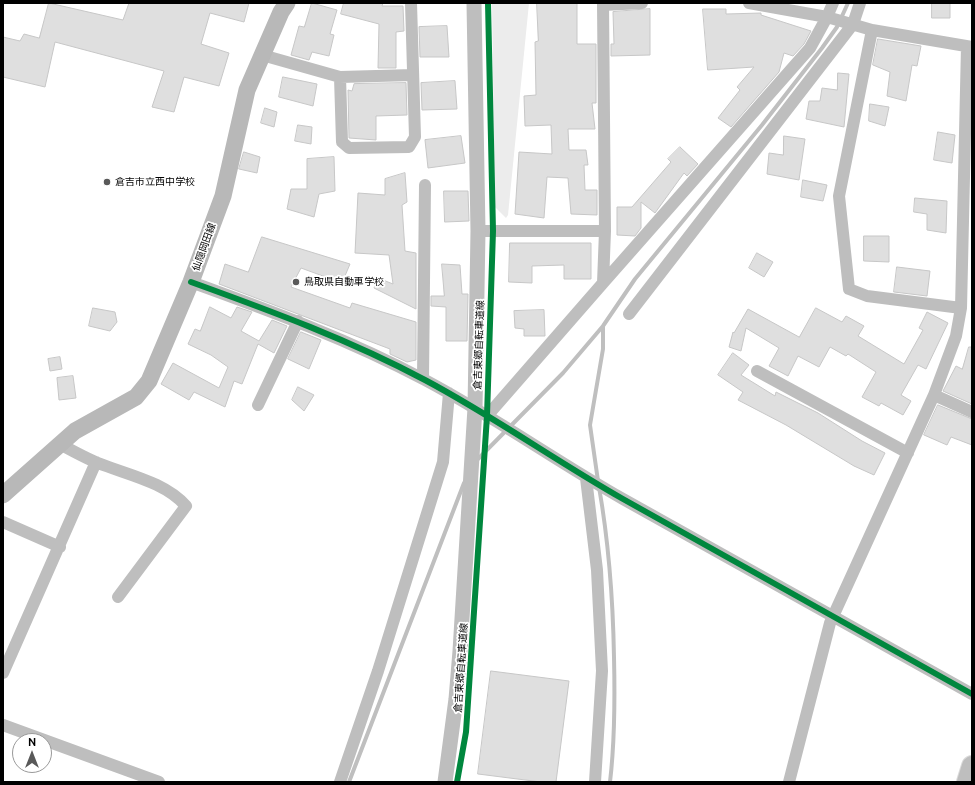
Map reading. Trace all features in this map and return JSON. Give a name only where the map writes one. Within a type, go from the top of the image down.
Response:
[{"type":"highway","points":[[967,782],[972,766]]},
{"type":"main road","name":"仙隠岡田線","points":[[3,495],[75,431],[136,397],[149,381],[191,282],[223,196],[247,90],[287,3]]},
{"type":"street","points":[[340,77],[342,142],[349,148],[410,148],[415,137],[412,3]]},
{"type":"street","points":[[445,782],[457,691],[473,448],[481,412],[474,3]]},
{"type":"street","points":[[603,283],[605,231],[603,4],[642,3]]},
{"type":"street","points":[[749,3],[827,17],[872,30],[970,46],[961,308],[956,336],[934,395],[830,623],[789,782]]},
{"type":"street","points":[[481,412],[603,283],[810,48],[827,17],[832,3]]},
{"type":"street","points":[[629,314],[853,24],[860,3]]},
{"type":"street","points":[[872,30],[839,196],[849,289],[867,296],[961,308]]},
{"type":"street","points":[[262,55],[340,77],[413,74]]},
{"type":"street","points":[[424,379],[425,185]]},
{"type":"street","points":[[478,231],[605,231]]},
{"type":"street","points":[[191,282],[298,321],[424,379],[516,433],[622,499],[834,615],[972,694]]},
{"type":"street","points":[[258,405],[298,321]]},
{"type":"street","points":[[758,371],[908,453]]},
{"type":"street","points":[[340,782],[378,671],[443,462],[449,393]]},
{"type":"street","points":[[934,395],[972,412]]},
{"type":"street","points":[[59,444],[96,462],[157,485],[178,497],[186,506],[118,597]]},
{"type":"street","points":[[3,673],[60,547],[96,462]]},
{"type":"street","points":[[590,480],[597,570],[602,671],[595,782]]},
{"type":"street","points":[[3,522],[60,547]]},
{"type":"street","points":[[3,725],[159,782]]},
{"type":"shaded area","points":[[492,3],[529,3],[508,215],[506,218],[495,207]]},
{"type":"building","points":[[49,3],[123,20],[129,3],[249,3],[244,22],[210,13],[201,44],[229,53],[219,86],[184,77],[174,112],[152,107],[164,71],[55,42],[45,87],[3,77],[3,37],[20,41],[24,34],[39,38]]},
{"type":"building","points":[[312,3],[337,10],[330,34],[334,35],[329,56],[312,52],[309,60],[291,55],[299,26],[304,27]]},
{"type":"building","points":[[344,3],[383,3],[382,6],[403,6],[404,31],[396,32],[396,68],[378,68],[379,24],[341,14]]},
{"type":"building","points":[[537,3],[577,3],[577,44],[596,44],[596,103],[592,103],[595,129],[568,129],[569,150],[586,150],[588,165],[584,165],[585,190],[597,190],[597,215],[571,214],[568,178],[547,177],[544,218],[515,214],[519,152],[552,154],[551,125],[525,126],[524,96],[536,95],[535,42],[538,41]]},
{"type":"building","points":[[932,3],[950,3],[950,18],[932,18]]},
{"type":"building","points":[[650,9],[650,55],[611,56],[611,44],[614,44],[613,12]]},
{"type":"building","points":[[703,9],[726,9],[726,14],[761,13],[761,15],[811,31],[804,44],[793,56],[784,53],[779,72],[731,127],[718,118],[740,90],[737,87],[754,67],[708,70]]},
{"type":"building","points":[[447,26],[449,57],[420,57],[419,27]]},
{"type":"building","points":[[878,39],[921,46],[917,66],[912,65],[906,101],[887,96],[890,72],[873,65]]},
{"type":"building","points":[[838,73],[849,74],[844,127],[806,119],[809,101],[820,101],[822,88],[837,90]]},
{"type":"building","points":[[283,77],[317,84],[313,106],[279,97]]},
{"type":"building","points":[[455,81],[457,109],[422,110],[421,83]]},
{"type":"building","points":[[406,83],[407,115],[376,116],[376,140],[349,138],[348,90],[352,91],[354,84]]},
{"type":"building","points":[[870,104],[889,107],[885,126],[869,121]]},
{"type":"building","points":[[265,108],[277,112],[274,127],[261,123]]},
{"type":"building","points":[[298,125],[312,127],[311,144],[295,141]]},
{"type":"building","points":[[938,132],[955,135],[952,163],[934,160]]},
{"type":"building","points":[[461,136],[465,163],[428,168],[425,140]]},
{"type":"building","points":[[784,136],[805,139],[799,180],[767,174],[769,153],[783,155]]},
{"type":"building","points":[[680,147],[698,164],[687,176],[684,173],[655,213],[641,202],[641,228],[635,236],[617,235],[617,207],[632,207],[671,162],[668,159]]},
{"type":"building","points":[[244,152],[260,157],[257,173],[239,169]]},
{"type":"building","points":[[334,157],[335,191],[319,194],[314,217],[287,209],[291,189],[307,189],[307,159]]},
{"type":"building","points":[[405,173],[407,202],[402,205],[405,251],[416,253],[416,309],[374,288],[378,278],[393,284],[389,255],[355,253],[358,193],[385,195],[385,179]]},
{"type":"building","points":[[803,180],[827,185],[823,201],[801,197]]},
{"type":"building","points":[[444,191],[468,191],[469,221],[445,222]]},
{"type":"building","points":[[915,198],[947,201],[946,233],[927,230],[927,214],[914,212]]},
{"type":"building","points":[[864,236],[889,236],[889,262],[864,261]]},
{"type":"building","points":[[262,237],[350,264],[342,283],[301,268],[291,287],[350,308],[352,303],[416,322],[416,360],[407,362],[390,354],[390,349],[219,284],[225,264],[248,272]]},
{"type":"building","points":[[510,243],[591,243],[591,279],[564,279],[564,265],[532,266],[532,283],[509,282]]},
{"type":"building","points":[[757,253],[773,262],[764,277],[749,268]]},
{"type":"building","points":[[442,264],[460,265],[462,294],[468,294],[467,341],[446,341],[446,307],[431,306],[431,296],[444,296]]},
{"type":"building","points":[[897,267],[930,271],[927,296],[894,292]]},
{"type":"building","points":[[210,307],[231,318],[237,307],[252,312],[241,331],[259,341],[272,320],[287,326],[274,353],[258,344],[242,384],[234,381],[225,407],[194,392],[189,400],[161,384],[173,363],[219,388],[228,367],[211,355],[188,344],[195,329],[200,331]]},
{"type":"building","points":[[93,308],[115,312],[117,322],[110,331],[89,326]]},
{"type":"building","points":[[816,308],[842,322],[846,316],[864,326],[858,336],[904,364],[923,330],[919,328],[927,312],[948,323],[926,369],[918,365],[901,395],[911,401],[903,415],[881,403],[879,406],[862,397],[876,372],[848,354],[846,356],[830,347],[819,367],[798,356],[788,376],[769,366],[779,348],[746,328],[741,351],[729,347],[733,332],[734,333],[748,309],[799,337]]},
{"type":"building","points":[[544,310],[545,336],[524,336],[524,329],[515,328],[514,311]]},
{"type":"building","points":[[301,332],[321,340],[309,369],[288,359]]},
{"type":"building","points":[[969,347],[972,347],[972,404],[943,391],[956,366],[962,369]]},
{"type":"building","points":[[733,353],[749,365],[741,375],[775,396],[776,392],[818,413],[862,441],[885,453],[874,475],[854,466],[786,425],[738,400],[743,392],[718,375]]},
{"type":"building","points":[[60,357],[62,369],[50,371],[48,359]]},
{"type":"building","points":[[73,376],[76,398],[59,400],[57,378]]},
{"type":"building","points":[[298,387],[314,395],[304,411],[292,400]]},
{"type":"building","points":[[938,405],[972,419],[972,445],[951,437],[947,445],[924,435]]},
{"type":"building","points":[[491,671],[569,681],[556,782],[541,782],[478,774]]},
{"type":"waterway","points":[[476,461],[563,373],[603,326],[635,279],[762,125],[822,48],[837,27],[848,3]]},
{"type":"waterway","points":[[598,481],[590,425],[603,349],[603,326]]},
{"type":"waterway","points":[[349,782],[464,483]]},
{"type":"waterway","points":[[599,487],[608,551],[613,636],[614,720],[610,782]]},
{"type":"cycle path","name":"倉吉東郷自転車道線","points":[[457,782],[466,732],[487,416],[493,231],[488,3]]},
{"type":"cycle path","points":[[191,282],[280,315],[397,365],[475,408],[623,499],[972,694]]},
{"type":"place","name":"倉吉市立西中学校","points":[[107,182]]},
{"type":"place","name":"鳥取県自動車学校","points":[[296,282]]}]
